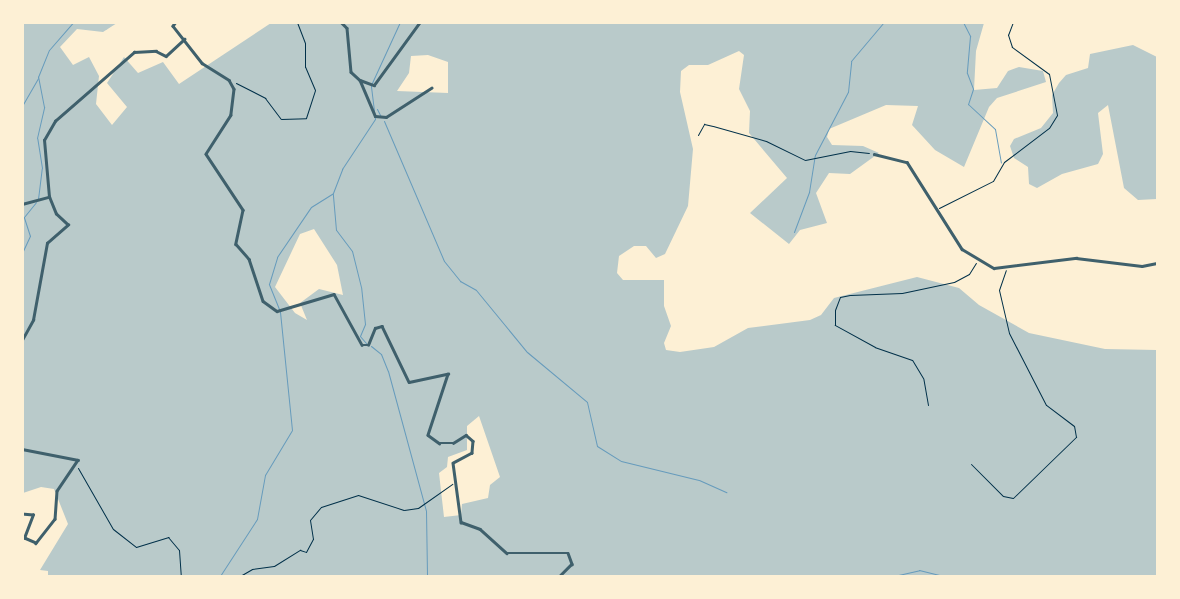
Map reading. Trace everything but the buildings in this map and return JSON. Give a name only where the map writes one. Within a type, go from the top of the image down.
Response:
[{"type":"street","points":[[176,22],[173,26],[209,70],[229,80],[236,100],[234,108],[206,154],[243,210],[236,244],[248,259],[256,290],[277,311],[334,294],[340,298],[362,345],[368,345],[375,328],[382,326],[410,382],[448,374],[428,435],[439,443],[453,443],[466,435],[473,441],[472,453],[453,463],[454,482],[464,525],[480,529],[507,553],[572,555],[572,564],[560,576]]},
{"type":"street","points":[[341,22],[347,28],[351,72],[360,80],[374,85],[420,22]]},
{"type":"street","points":[[22,340],[33,320],[47,243],[68,225],[56,214],[49,197],[44,140],[55,121],[134,52],[156,51],[166,56],[184,39]]},
{"type":"street","points":[[360,80],[372,113],[378,118],[431,88]]},
{"type":"street","points":[[874,154],[907,162],[935,210],[962,249],[978,260],[1006,270],[1076,258],[1142,266],[1158,263]]},
{"type":"street","points":[[22,204],[49,197]]},
{"type":"street","points":[[22,449],[45,456],[74,456],[77,465],[59,485],[55,519],[36,543],[24,538],[33,515],[22,514]]},
{"type":"path","points":[[229,80],[266,98],[281,119],[306,118],[315,90],[305,66],[305,43],[297,22]]},
{"type":"path","points":[[935,210],[993,181],[1004,162],[1049,128],[1057,115],[1049,74],[1012,47],[1008,35],[1012,22]]},
{"type":"path","points":[[698,135],[704,124],[713,126],[766,141],[806,160],[850,151],[874,154]]},
{"type":"path","points":[[928,405],[923,378],[912,360],[875,347],[835,325],[832,320],[838,300],[859,293],[902,293],[954,282],[969,274],[978,260]]},
{"type":"path","points":[[972,464],[1003,496],[1013,498],[1076,437],[1074,426],[1046,405],[1009,332],[999,290],[1006,270]]},
{"type":"path","points":[[77,465],[114,529],[136,547],[168,537],[179,550],[181,576]]},
{"type":"path","points":[[240,576],[252,569],[274,566],[300,550],[306,552],[314,539],[310,520],[321,507],[358,495],[398,508],[418,508],[454,482]]},
{"type":"shaded area","points":[[23,23],[117,23],[103,32],[77,29],[60,47],[73,65],[89,57],[99,76],[96,104],[112,125],[127,107],[107,83],[124,57],[138,73],[163,62],[179,84],[271,23],[984,23],[976,51],[974,90],[997,88],[1008,71],[1019,67],[1043,71],[1046,82],[997,98],[989,107],[964,167],[935,150],[912,125],[918,106],[886,105],[829,129],[827,137],[832,145],[863,146],[879,153],[850,174],[829,173],[816,193],[827,223],[800,230],[789,244],[750,213],[787,178],[749,133],[750,111],[739,89],[744,55],[739,51],[708,65],[689,65],[681,71],[680,92],[693,149],[688,206],[665,254],[656,258],[646,246],[634,246],[619,256],[617,273],[623,280],[664,280],[664,306],[671,326],[664,343],[666,350],[680,352],[714,347],[748,328],[810,320],[821,315],[834,298],[917,277],[959,288],[979,305],[1029,333],[1105,349],[1157,350],[1157,576],[48,576],[48,571],[40,570],[68,524],[54,489],[41,487],[23,493]],"holes":[[[428,55],[448,62],[448,93],[397,91],[409,73],[411,56]],[[314,229],[337,265],[343,295],[319,289],[300,303],[307,320],[295,313],[275,287],[300,234]],[[479,416],[500,477],[490,485],[488,498],[462,504],[461,515],[444,517],[439,473],[447,467],[448,457],[467,450],[467,426]]]},
{"type":"shaded area","points":[[1133,45],[1157,57],[1157,199],[1138,200],[1124,188],[1108,105],[1098,113],[1103,154],[1098,164],[1062,174],[1037,188],[1029,184],[1028,167],[1014,158],[1010,146],[1014,139],[1041,128],[1053,113],[1052,95],[1059,83],[1066,75],[1088,68],[1090,54]]},
{"type":"waterway","points":[[38,199],[42,168],[37,138],[44,107],[38,77],[49,50],[73,22]]},
{"type":"waterway","points":[[366,343],[360,336],[365,324],[361,287],[352,251],[336,230],[333,193],[342,169],[375,119],[371,85],[400,22]]},
{"type":"waterway","points":[[794,232],[809,192],[815,155],[848,92],[851,61],[884,22]]},
{"type":"waterway","points":[[963,22],[970,36],[967,73],[973,89],[968,104],[995,129],[1001,162]]},
{"type":"waterway","points":[[22,106],[38,78]]},
{"type":"waterway","points":[[377,109],[381,117]]},
{"type":"waterway","points":[[384,121],[444,261],[460,281],[476,290],[527,352],[587,402],[597,446],[621,461],[699,480],[726,492]]},
{"type":"waterway","points":[[279,309],[269,284],[277,257],[311,207],[332,194]]},
{"type":"waterway","points":[[22,253],[30,236],[24,217],[36,202]]},
{"type":"waterway","points":[[220,576],[257,519],[265,475],[292,430],[280,312]]},
{"type":"waterway","points":[[371,346],[381,354],[388,371],[426,511],[427,576]]},
{"type":"waterway","points":[[894,576],[919,570],[943,576]]}]
